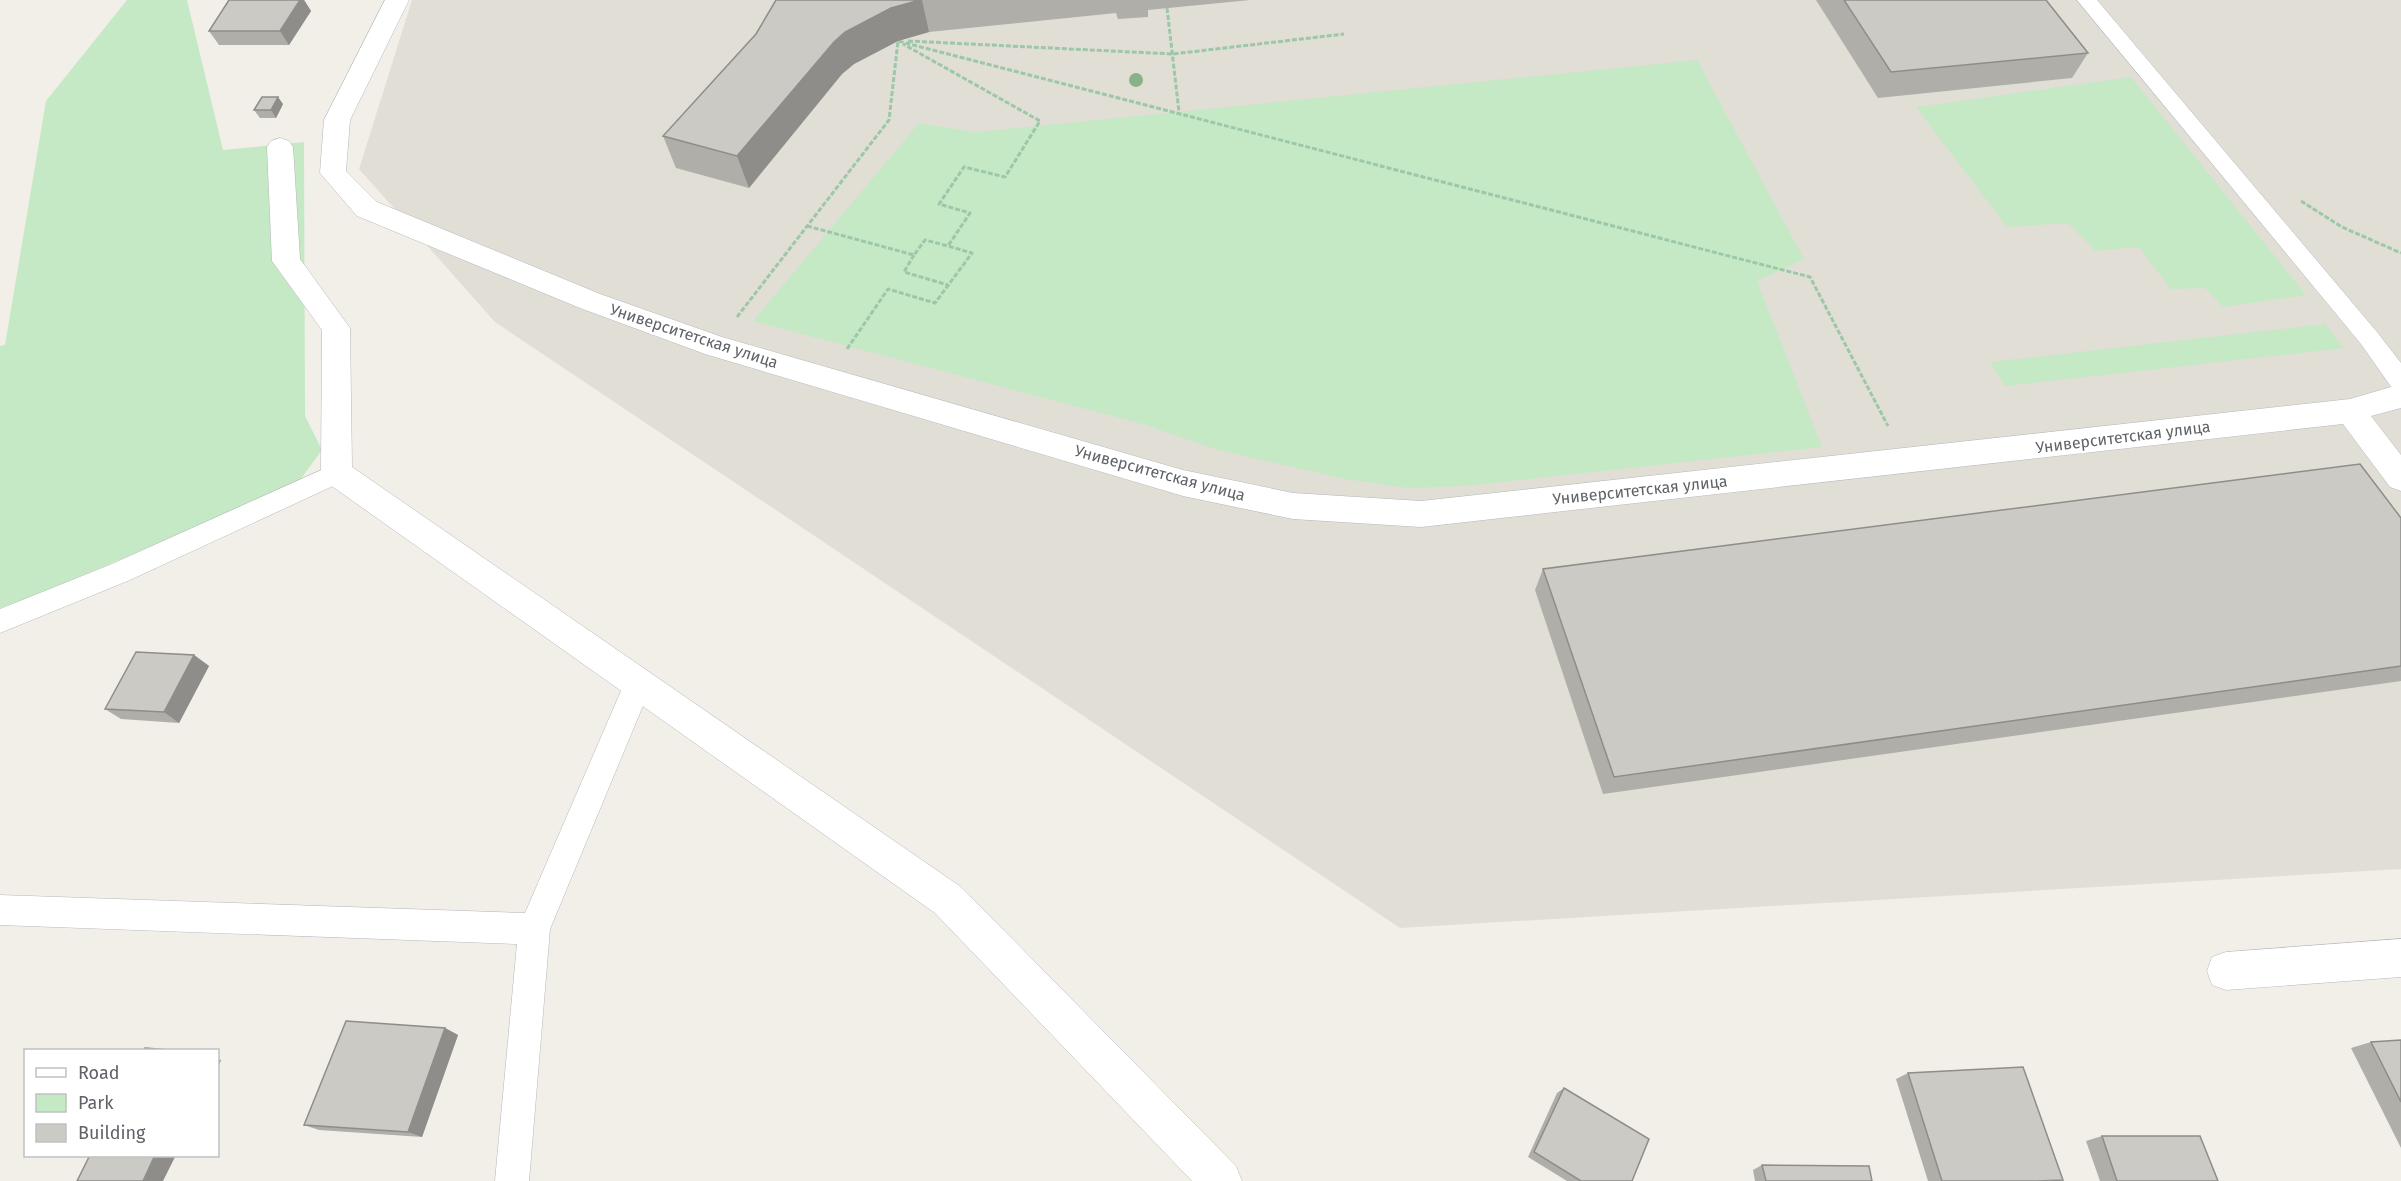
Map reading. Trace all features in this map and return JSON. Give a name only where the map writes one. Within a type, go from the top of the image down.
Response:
[{"type":"street","name":"Университетская улица","points":[[396,0],[337,120],[333,173],[367,209],[590,302],[715,346],[1183,483],[1293,506],[1421,514],[2350,411],[2401,396]]},
{"type":"street","points":[[280,147],[286,261],[336,328],[337,473],[948,900],[1221,1181]]},
{"type":"street","points":[[2350,411],[2401,478]]},
{"type":"street","points":[[2226,971],[2401,958]]},
{"type":"lane","points":[[2087,0],[2369,338],[2401,381]]},
{"type":"lane","points":[[0,621],[121,572],[337,473]]},
{"type":"lane","points":[[512,1181],[534,929],[638,684]]},
{"type":"lane","points":[[0,910],[534,929]]},
{"type":"path","points":[[1167,8],[1179,112]]},
{"type":"path","points":[[898,41],[1173,54],[1344,34]]},
{"type":"path","points":[[898,41],[1810,277],[1906,462]]},
{"type":"path","points":[[735,319],[889,120],[898,41]]},
{"type":"path","points":[[898,41],[1040,121],[1005,177],[964,167],[939,204],[970,213],[948,246]]},
{"type":"path","points":[[807,226],[914,255]]},
{"type":"path","points":[[826,379],[888,289],[935,303],[972,254],[925,240],[904,272],[948,285]]},
{"type":"shaded area","points":[[412,0],[2401,0],[2401,869],[1400,928],[495,322],[359,169]]},
{"type":"green space","points":[[127,0],[187,0],[223,150],[304,142],[305,416],[322,450],[297,484],[39,594],[0,608],[0,346],[5,345],[46,101]]},
{"type":"green space","points":[[1697,60],[1804,259],[1757,281],[1822,447],[1465,486],[1408,488],[1345,479],[1218,450],[1143,424],[753,321],[919,123],[975,132]]},
{"type":"green space","points":[[2131,77],[2306,295],[2223,307],[2205,288],[2171,289],[2139,247],[2095,251],[2068,223],[2007,227],[1916,107]]},
{"type":"green space","points":[[2325,324],[2344,348],[2005,386],[1990,362]]},
{"type":"building","points":[[229,0],[300,0],[280,31],[209,31]]},
{"type":"building","points":[[776,0],[920,0],[891,8],[845,32],[737,156],[663,136],[756,34]]},
{"type":"building","points":[[1844,0],[2046,0],[2088,53],[1891,72]]},
{"type":"building","points":[[262,97],[278,97],[271,110],[254,110]]},
{"type":"building","points":[[2360,464],[2401,518],[2401,666],[1614,777],[1543,569]]},
{"type":"building","points":[[136,652],[194,655],[164,712],[105,709]]},
{"type":"building","points":[[346,1021],[445,1028],[408,1132],[304,1125]]},
{"type":"building","points":[[2401,1040],[2401,1102],[2371,1042]]},
{"type":"building","points":[[2023,1067],[2063,1180],[1942,1181],[1908,1073]]},
{"type":"building","points":[[1564,1088],[1649,1139],[1632,1181],[1581,1181],[1534,1152]]},
{"type":"building","points":[[2102,1136],[2200,1136],[2218,1181],[2117,1181]]},
{"type":"building","points":[[89,1157],[154,1157],[143,1181],[77,1181]]},
{"type":"building","points":[[1762,1165],[1869,1166],[1872,1181],[1766,1181]]}]
